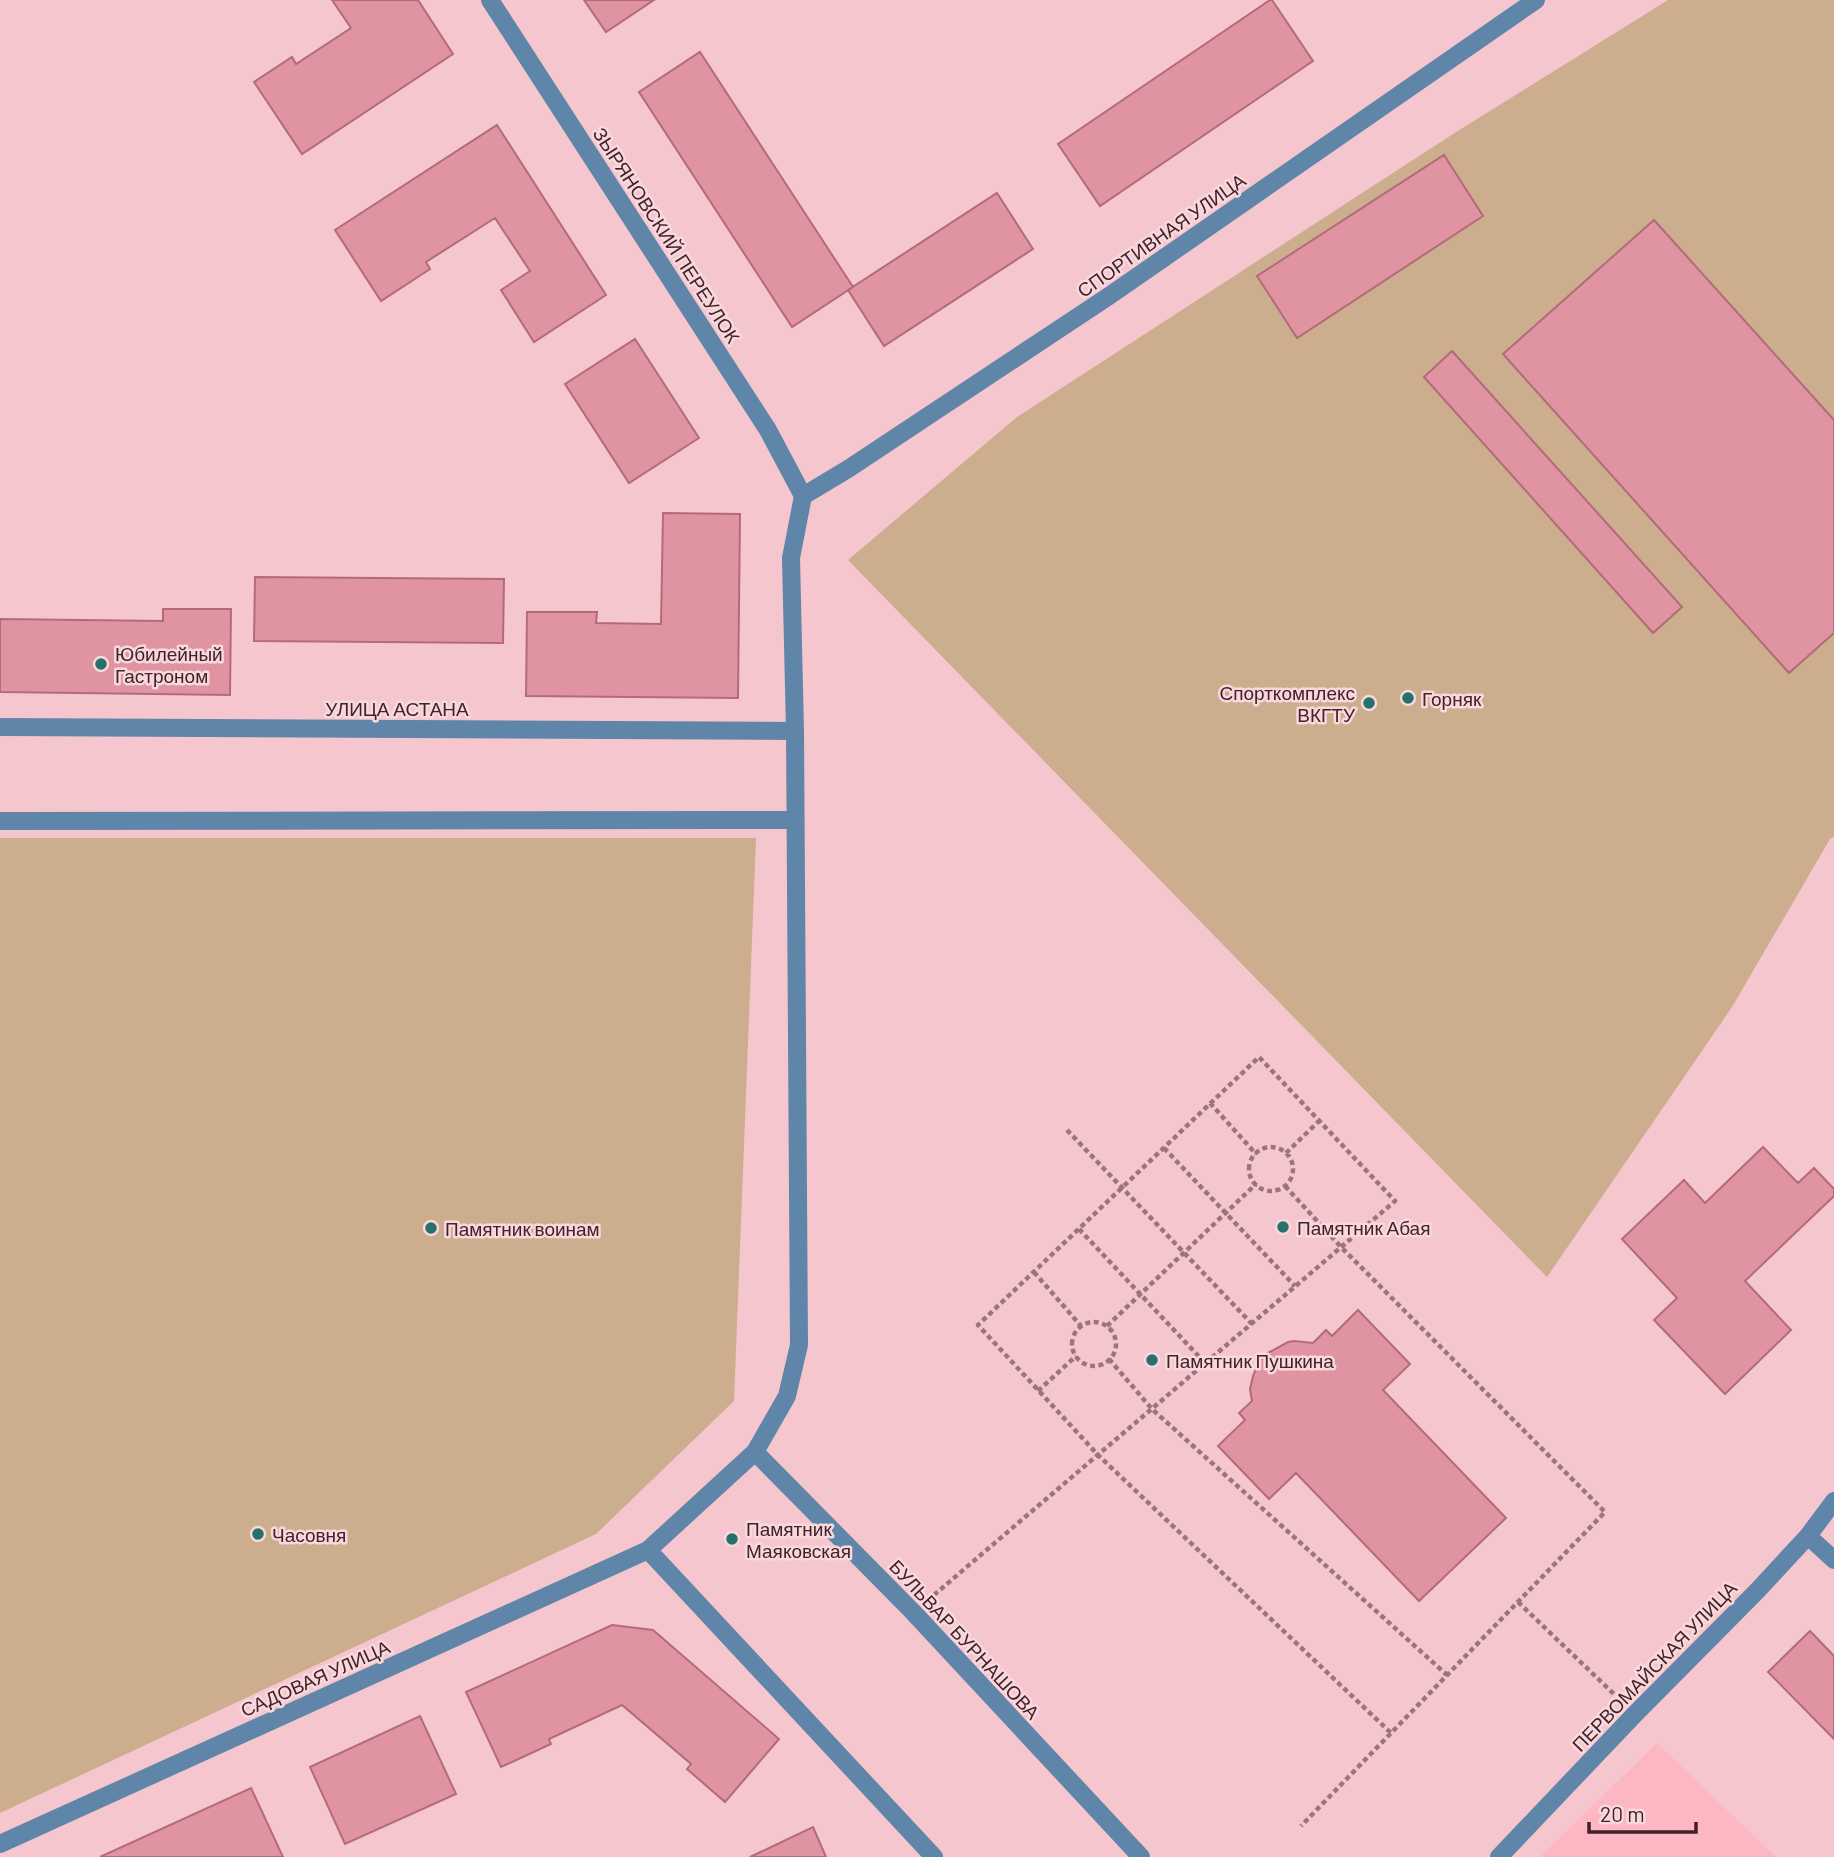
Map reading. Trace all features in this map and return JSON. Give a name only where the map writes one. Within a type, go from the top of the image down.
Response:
[{"type":"street","name":"ЗЫРЯНОВСКИЙ ПЕРЕУЛОК","points":[[490,0],[768,430],[803,496]]},
{"type":"street","name":"СПОРТИВНАЯ УЛИЦА","points":[[803,496],[848,470],[1110,296],[1536,0]]},
{"type":"street","name":"САДОВАЯ УЛИЦА","points":[[0,1844],[648,1550],[755,1452],[787,1396],[799,1345],[795,731],[790,558],[803,496]]},
{"type":"street","name":"УЛИЦА АСТАНА","points":[[0,727],[795,731]]},
{"type":"street","points":[[0,821],[794,820]]},
{"type":"street","name":"БУЛЬВАР БУРНАШОВА","points":[[755,1452],[913,1612],[1141,1857]]},
{"type":"street","name":"ПЕРВОМАЙСКАЯ УЛИЦА","points":[[1499,1857],[1757,1591],[1808,1536],[1834,1501]]},
{"type":"street","points":[[1808,1536],[1834,1560]]},
{"type":"street","points":[[648,1550],[934,1857]]},
{"type":"path","points":[[913,1612],[1098,1455],[1152,1409],[1205,1363],[1252,1324],[1395,1201],[1259,1057],[978,1325],[1098,1455],[1391,1733]]},
{"type":"path","points":[[1210,1103],[1256,1154]]},
{"type":"path","points":[[1286,1153],[1320,1121]]},
{"type":"path","points":[[1067,1130],[1252,1324]]},
{"type":"path","points":[[1271,1147],[1286,1153],[1293,1168],[1291,1180],[1285,1186],[1272,1191],[1255,1184],[1249,1169],[1252,1158],[1260,1150],[1271,1147]]},
{"type":"path","points":[[1164,1148],[1295,1286]]},
{"type":"path","points":[[1107,1326],[1255,1184]]},
{"type":"path","points":[[1285,1186],[1341,1247],[1605,1512],[1301,1826]]},
{"type":"path","points":[[1079,1229],[1205,1363]]},
{"type":"path","points":[[1034,1272],[1081,1326]]},
{"type":"path","points":[[1094,1321],[1107,1326],[1113,1332],[1116,1343],[1113,1354],[1105,1363],[1094,1366],[1083,1363],[1076,1356],[1071,1344],[1074,1333],[1081,1326],[1094,1321]]},
{"type":"path","points":[[1038,1391],[1076,1356]]},
{"type":"path","points":[[1109,1359],[1152,1409],[1447,1675]]},
{"type":"path","points":[[1518,1602],[1635,1714]]},
{"type":"shaded area","name":"Горняк","points":[[1668,0],[1834,0],[1834,836],[1732,1007],[1547,1277],[848,560],[1017,417],[1453,134]]},
{"type":"shaded area","points":[[0,838],[756,838],[734,1401],[596,1534],[0,1813]]},
{"type":"shaded area","points":[[1657,1743],[1776,1857],[1540,1857]]},
{"type":"building","points":[[332,0],[418,0],[453,54],[302,154],[254,82],[292,57],[296,64],[351,28]]},
{"type":"building","points":[[584,0],[654,0],[606,32]]},
{"type":"building","points":[[1270,0],[1313,61],[1100,206],[1058,144]]},
{"type":"building","points":[[700,52],[853,287],[792,327],[639,92]]},
{"type":"building","points":[[497,125],[606,295],[534,342],[501,290],[530,271],[495,218],[426,262],[430,269],[381,301],[335,230]]},
{"type":"building","points":[[1444,155],[1483,216],[1297,338],[1257,276]]},
{"type":"building","points":[[997,193],[1033,249],[884,346],[848,290]]},
{"type":"building","points":[[1654,220],[1834,420],[1834,633],[1789,673],[1503,354]]},
{"type":"building","points":[[635,339],[699,438],[629,483],[565,384]]},
{"type":"building","points":[[1452,351],[1682,607],[1653,633],[1424,377]]},
{"type":"building","points":[[663,513],[740,514],[738,698],[526,696],[527,612],[597,612],[596,623],[661,624]]},
{"type":"building","points":[[255,577],[504,579],[503,643],[254,641]]},
{"type":"building","points":[[163,609],[231,609],[230,695],[0,692],[0,619],[163,621]]},
{"type":"building","points":[[1763,1147],[1798,1183],[1814,1168],[1834,1189],[1834,1196],[1745,1281],[1791,1330],[1725,1394],[1654,1320],[1677,1298],[1622,1239],[1684,1180],[1705,1203]]},
{"type":"building","points":[[1358,1310],[1410,1364],[1383,1390],[1506,1518],[1419,1601],[1296,1473],[1269,1499],[1218,1446],[1245,1420],[1239,1413],[1252,1401],[1250,1389],[1253,1376],[1266,1354],[1288,1342],[1313,1343],[1326,1330],[1332,1336]]},
{"type":"building","points":[[612,1625],[653,1630],[779,1739],[725,1802],[687,1769],[691,1764],[622,1705],[549,1739],[551,1744],[501,1767],[466,1692]]},
{"type":"building","points":[[1810,1631],[1834,1656],[1834,1739],[1768,1672]]},
{"type":"building","points":[[420,1716],[456,1794],[345,1844],[310,1767]]},
{"type":"building","points":[[251,1788],[283,1857],[100,1857]]},
{"type":"building","points":[[813,1827],[826,1857],[750,1857]]},
{"type":"place","name":"Юбилейный Гастроном","points":[[101,664]]},
{"type":"place","name":"Горняк","points":[[1408,698]]},
{"type":"place","name":"Спорткомплекс ВКГТУ","points":[[1369,703]]},
{"type":"place","name":"Памятник Абая","points":[[1283,1227]]},
{"type":"place","name":"Памятник воинам","points":[[431,1228]]},
{"type":"place","name":"Памятник Пушкина","points":[[1152,1360]]},
{"type":"place","name":"Часовня","points":[[258,1534]]},
{"type":"place","name":"Памятник Маяковская","points":[[732,1539]]}]
